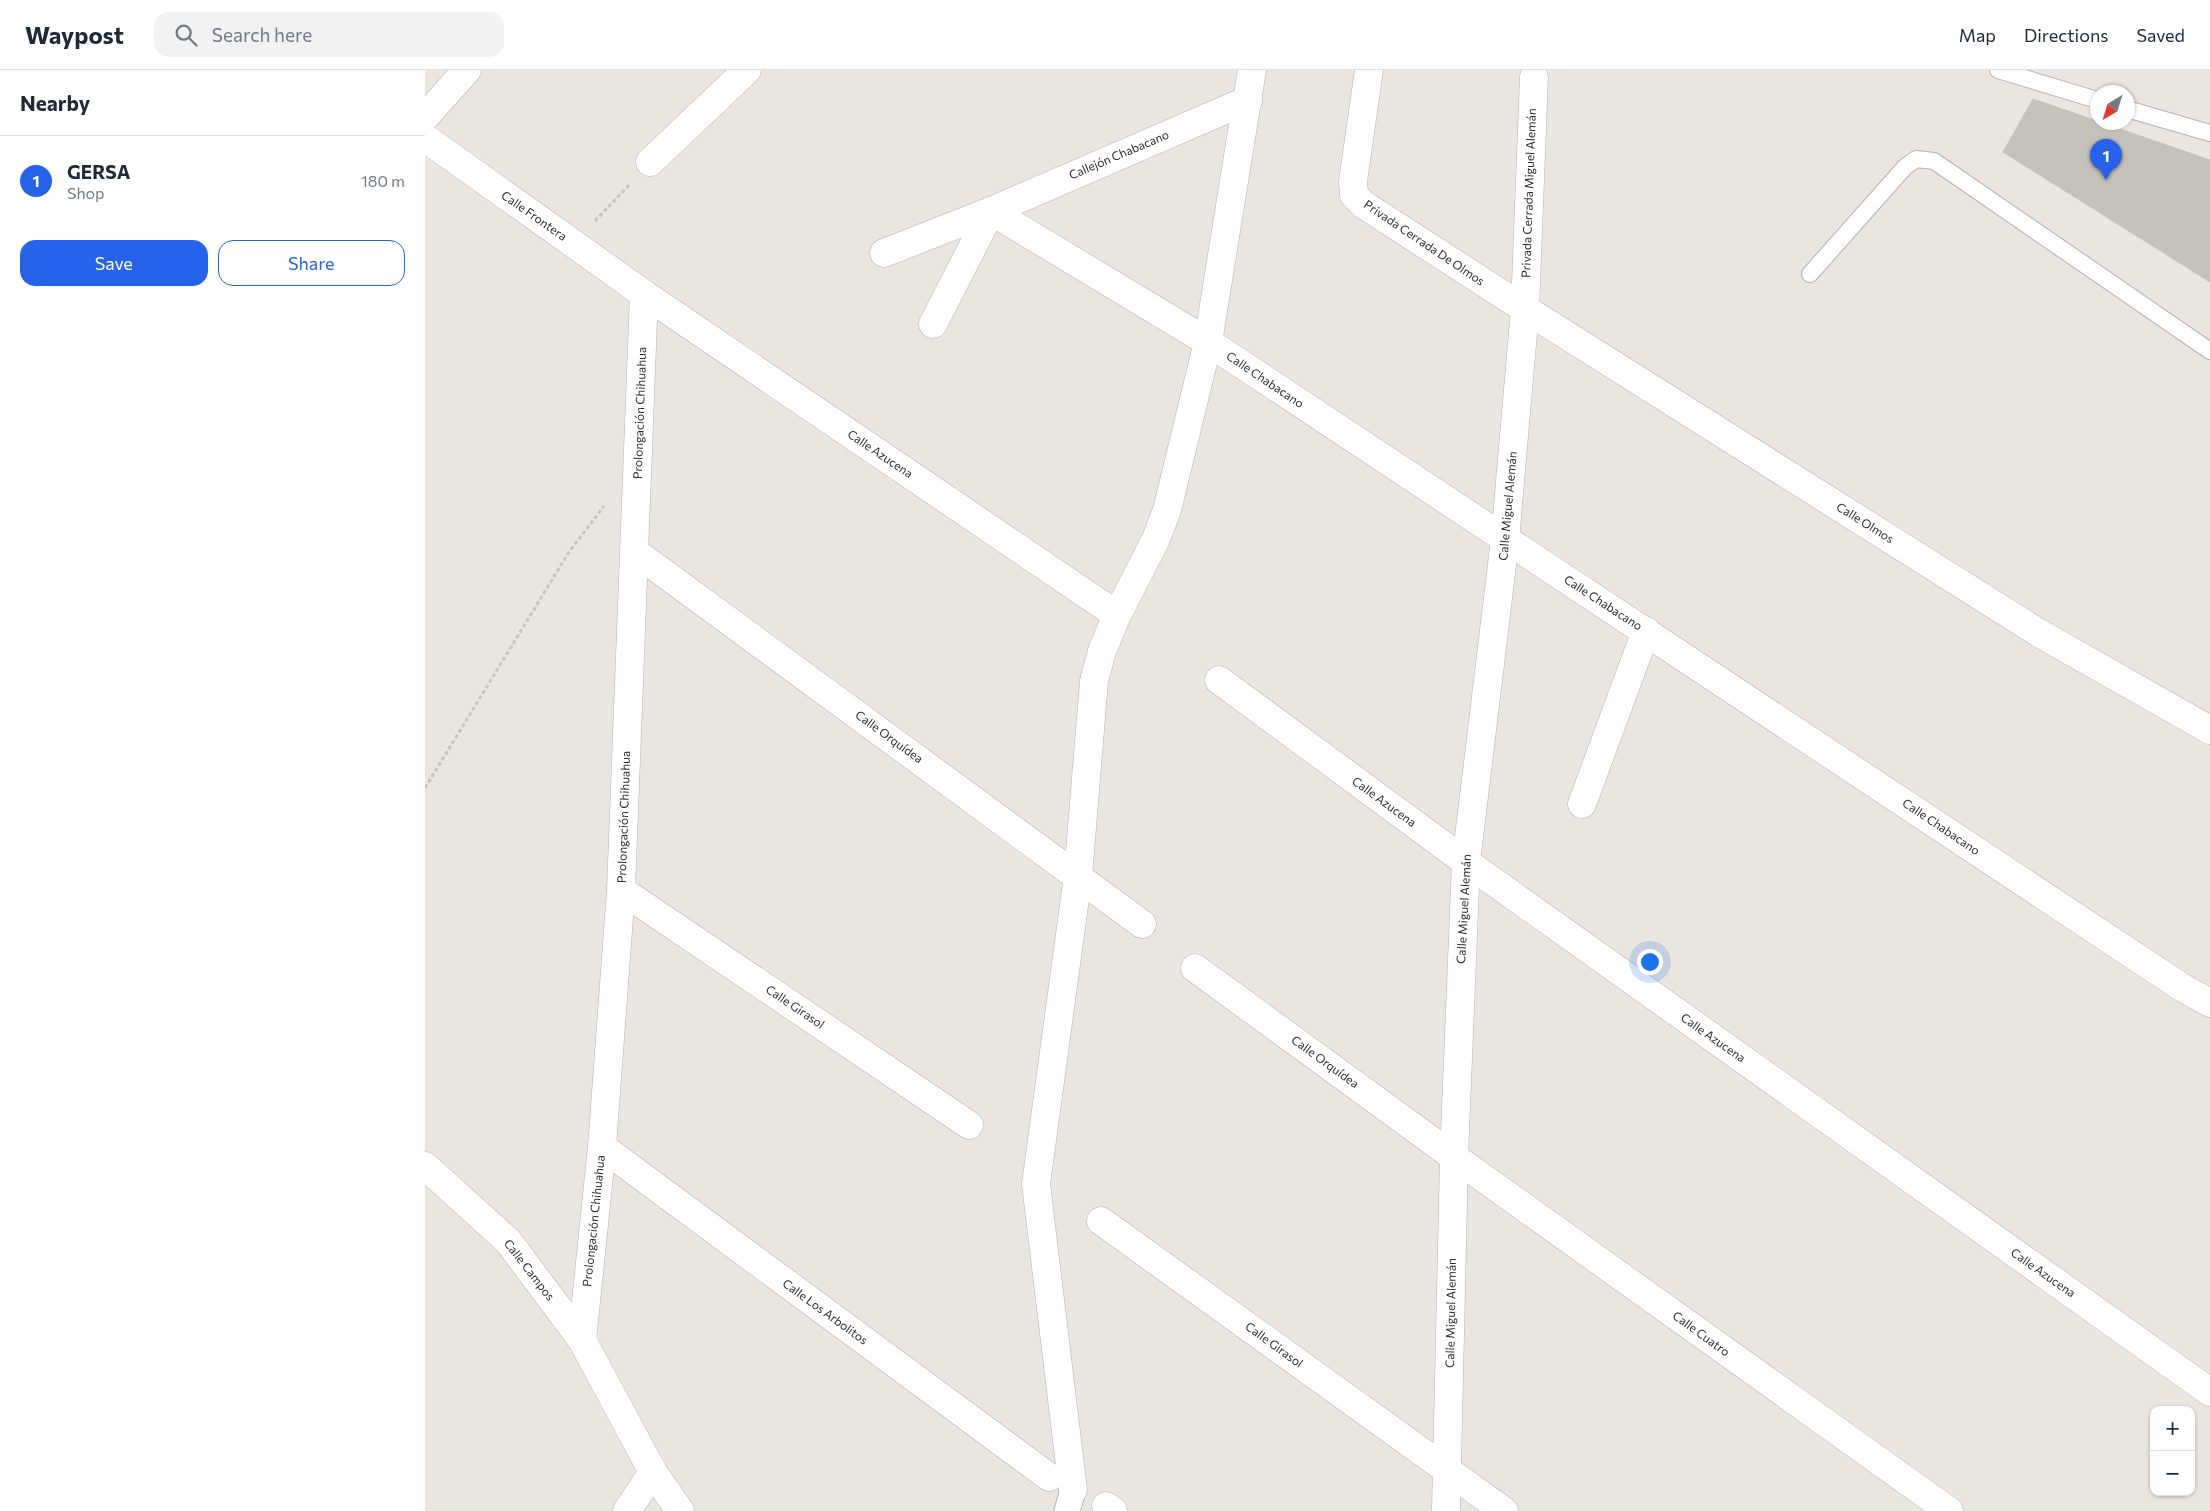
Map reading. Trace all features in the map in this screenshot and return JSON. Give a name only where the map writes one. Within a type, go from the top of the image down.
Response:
[{"type":"street","points":[[425,117],[467,70]]},
{"type":"street","points":[[650,162],[747,70]]},
{"type":"street","points":[[1070,1501],[1037,1184],[1079,876],[1094,681],[1101,651],[1117,615],[1156,539],[1167,510],[1208,342],[1252,70]]},
{"type":"street","name":"Privada Cerrada De Olmos","points":[[1369,70],[1353,181],[1354,195],[1364,204],[1525,309]]},
{"type":"street","name":"Privada Cerrada Miguel Alemán","points":[[1525,309],[1534,77]]},
{"type":"street","name":"Callejón Chabacano","points":[[884,254],[991,211],[1247,100]]},
{"type":"street","name":"Calle Frontera","points":[[425,138],[644,294]]},
{"type":"street","points":[[933,324],[991,211]]},
{"type":"street","name":"Calle Chabacano","points":[[991,211],[1208,342],[2183,988],[2210,1003]]},
{"type":"street","name":"Prolongación Chihuahua","points":[[582,1340],[601,1147],[621,890],[644,294]]},
{"type":"street","name":"Calle Azucena","points":[[644,294],[1117,615]]},
{"type":"street","name":"Calle Miguel Alemán","points":[[1446,1511],[1454,1157],[1465,862],[1505,540],[1525,309]]},
{"type":"street","name":"Calle Olmos","points":[[1525,309],[2039,633],[2210,730]]},
{"type":"street","name":"Calle Orquídea","points":[[635,552],[1142,924]]},
{"type":"street","points":[[1582,804],[1646,631]]},
{"type":"street","name":"Calle Azucena","points":[[1219,680],[1465,862],[2210,1392]]},
{"type":"street","name":"Calle Girasol","points":[[621,890],[969,1125]]},
{"type":"street","name":"Calle Orquídea","points":[[1195,968],[1454,1157]]},
{"type":"street","name":"Calle Los Arbolitos","points":[[601,1147],[1049,1477]]},
{"type":"street","name":"Calle Cuatro","points":[[1454,1157],[1949,1511]]},
{"type":"street","name":"Calle Campos","points":[[425,1166],[507,1241],[582,1340],[653,1472],[680,1511]]},
{"type":"street","name":"Calle Girasol","points":[[1101,1221],[1504,1511]]},
{"type":"street","points":[[627,1511],[653,1472]]},
{"type":"lane","points":[[1997,70],[2090,98]]},
{"type":"lane","points":[[2135,111],[2210,133]]},
{"type":"lane","points":[[1810,274],[1905,168],[1917,159],[1934,161],[2210,351]]},
{"type":"path","points":[[574,244],[650,162]]},
{"type":"path","points":[[425,788],[569,552],[609,499]]},
{"type":"building","points":[[2033,99],[2090,119],[2090,130],[2123,130],[2210,160],[2210,208]]},
{"type":"building","points":[[2033,99],[2210,208],[2210,282],[2003,152]]},
{"type":"place","name":"GERSA","points":[[2106,180]]}]
